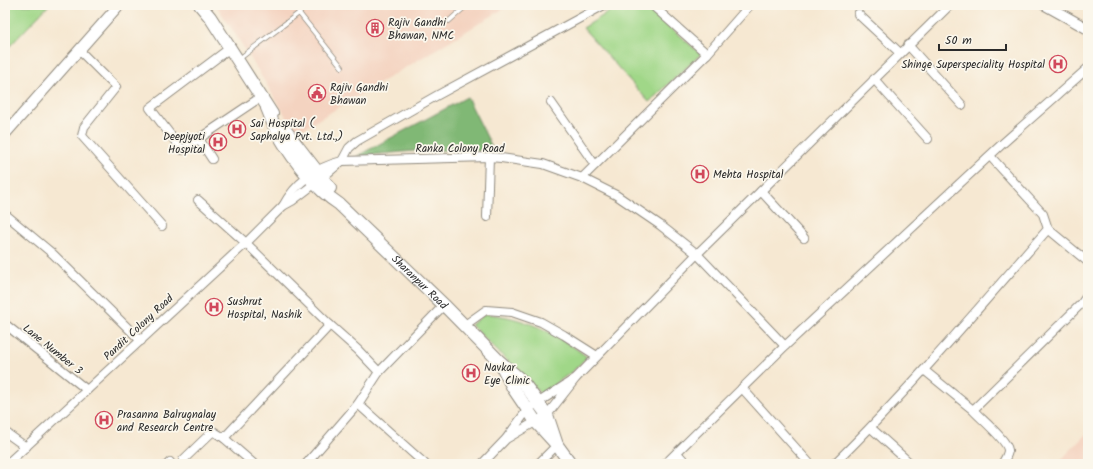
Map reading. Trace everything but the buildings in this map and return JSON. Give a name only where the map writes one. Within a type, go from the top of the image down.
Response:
[{"type":"main road","name":"Sharanpur Road","points":[[200,5],[210,17],[261,97],[279,136],[302,169],[315,177],[328,196],[339,204],[465,325],[498,360],[522,381],[548,415],[557,445]]},
{"type":"main road","name":"Sharanpur Road","points":[[205,5],[210,17]]},
{"type":"main road","name":"Sharanpur Road","points":[[498,360],[513,388],[536,422],[557,445],[571,464]]},
{"type":"street","points":[[5,134],[119,5]]},
{"type":"street","points":[[342,161],[349,148],[357,141],[436,96],[604,5]]},
{"type":"street","points":[[652,5],[707,54]]},
{"type":"street","points":[[582,178],[707,54],[750,5]]},
{"type":"street","points":[[506,439],[548,415],[576,378],[697,254],[950,5]]},
{"type":"street","points":[[1045,5],[1088,29]]},
{"type":"street","points":[[858,14],[900,54]]},
{"type":"street","points":[[908,45],[962,105]]},
{"type":"street","points":[[230,48],[150,108],[182,150],[261,97]]},
{"type":"street","points":[[79,50],[116,87],[84,127],[82,136],[162,226]]},
{"type":"street","points":[[665,464],[785,346],[990,156],[1088,68]]},
{"type":"street","points":[[874,79],[928,139]]},
{"type":"street","points":[[551,102],[595,165]]},
{"type":"street","points":[[199,139],[212,159]]},
{"type":"street","points":[[990,156],[1043,214],[1048,229],[1088,262]]},
{"type":"street","points":[[487,217],[489,157]]},
{"type":"street","name":"Ranka Colony Road","points":[[315,177],[331,163],[342,161],[489,157],[543,164],[582,178],[616,195],[660,225],[697,254],[785,346]]},
{"type":"street","name":"Pandit Colony Road","points":[[7,464],[141,341],[315,177]]},
{"type":"street","points":[[761,191],[804,238]]},
{"type":"street","points":[[198,200],[246,243],[379,372]]},
{"type":"street","points":[[5,214],[53,254],[141,341]]},
{"type":"street","points":[[834,464],[871,428],[924,370],[1048,229]]},
{"type":"street","points":[[973,410],[1085,305],[1088,294]]},
{"type":"street","points":[[306,464],[358,404],[379,372],[444,305]]},
{"type":"street","points":[[465,325],[486,310],[512,312],[541,322],[597,356]]},
{"type":"street","name":"Lane Number 3","points":[[5,324],[87,390]]},
{"type":"street","points":[[224,438],[330,325]]},
{"type":"street","points":[[924,370],[973,410],[1004,440],[1008,448],[1007,457],[1002,464]]},
{"type":"street","points":[[482,464],[506,439],[528,409],[576,378]]},
{"type":"street","points":[[742,388],[810,464]]},
{"type":"street","points":[[358,404],[425,464]]},
{"type":"street","points":[[871,428],[911,464]]},
{"type":"street","points":[[184,460],[213,431],[224,438],[254,464]]},
{"type":"street","points":[[5,432],[26,447]]},
{"type":"street","points":[[538,464],[557,445]]},
{"type":"street","points":[[677,453],[687,464]]},
{"type":"lane","points":[[237,60],[248,54],[299,13],[300,5]]},
{"type":"lane","points":[[449,21],[467,5]]},
{"type":"lane","points":[[299,13],[342,67]]},
{"type":"shaded area","name":"Rajiv Gandhi Bhawan","points":[[216,5],[510,5],[296,133]]},
{"type":"shaded area","points":[[1088,432],[1088,464],[1057,464]]},
{"type":"green space","points":[[5,5],[49,5],[5,51]]},
{"type":"green space","points":[[620,5],[647,8],[701,54],[649,102],[583,28]]},
{"type":"green space","points":[[467,97],[494,151],[426,150],[357,156]]},
{"type":"green space","points":[[485,314],[499,315],[526,322],[552,334],[587,357],[573,371],[541,394],[471,325]]},
{"type":"place","name":"Rajiv Gandhi Bhawan, NMC","points":[[375,28]]},
{"type":"place","name":"Shinge Superspeciality Hospital","points":[[1058,64]]},
{"type":"place","name":"Rajiv Gandhi Bhawan","points":[[317,93]]},
{"type":"place","name":"Sai Hospital ( Saphalya Pvt. Ltd.,)","points":[[237,129]]},
{"type":"place","name":"Deepjyoti Hospital","points":[[218,142]]},
{"type":"place","name":"Mehta Hospital","points":[[700,174]]},
{"type":"place","name":"Sushrut Hospital, Nashik","points":[[214,307]]},
{"type":"place","name":"Navkar Eye Clinic","points":[[471,373]]},
{"type":"place","name":"Prasanna Balrugnalay and Research Centre","points":[[104,420]]}]
